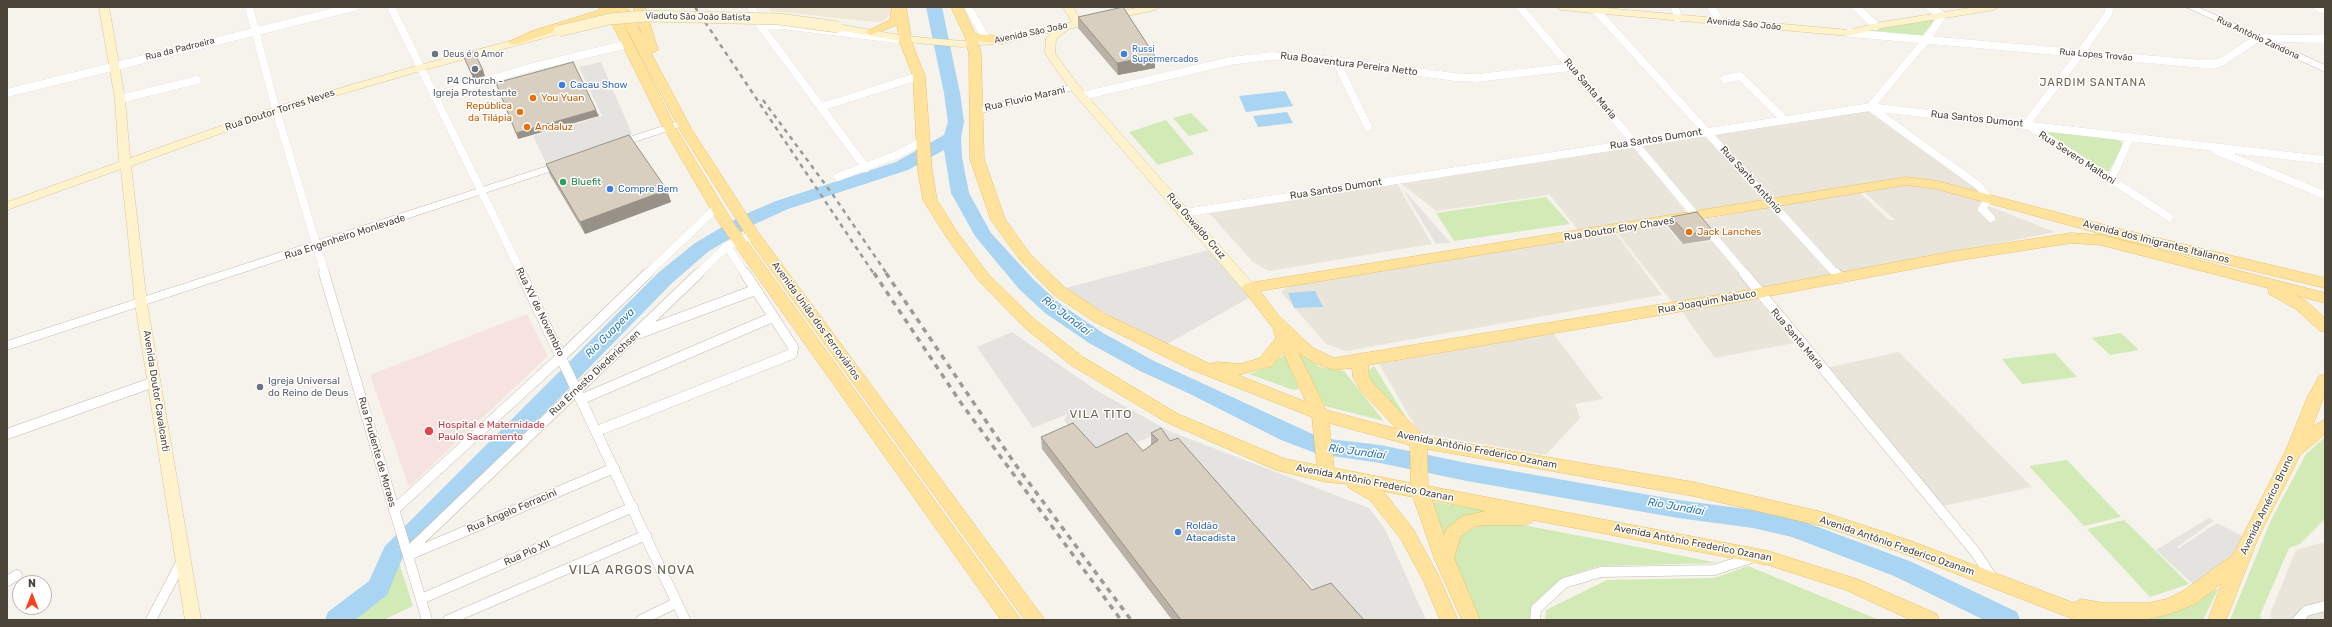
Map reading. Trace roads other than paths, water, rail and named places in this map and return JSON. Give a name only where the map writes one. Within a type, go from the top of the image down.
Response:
[{"type":"main road","name":"Avenida Doutor Cavalcanti","points":[[104,7],[120,99],[125,162],[130,190],[141,303],[193,620]]},
{"type":"main road","points":[[514,42],[536,33],[601,13],[609,7]]},
{"type":"main road","name":"Avenida União dos Ferroviários","points":[[609,7],[669,127],[724,220],[741,237],[1036,620]]},
{"type":"main road","name":"Avenida União dos Ferroviários","points":[[621,7],[682,122],[740,213],[741,237],[1012,620]]},
{"type":"main road","points":[[639,7],[662,84]]},
{"type":"main road","points":[[871,32],[895,21],[899,7]]},
{"type":"main road","points":[[899,7],[905,39],[919,76],[923,145]]},
{"type":"main road","name":"Avenida Antônio Frederico Ozanam","points":[[957,7],[973,41],[977,107],[977,159],[998,220],[1026,257],[1059,291],[1100,318],[1196,365],[1321,422],[1418,443],[1693,489],[1826,520],[1904,546],[2097,620]]},
{"type":"main road","points":[[1068,7],[1077,22]]},
{"type":"main road","name":"Avenida São João","points":[[1002,40],[1077,22],[1155,7]]},
{"type":"main road","name":"Avenida São João","points":[[1561,7],[1849,33]]},
{"type":"main road","points":[[1849,33],[1876,26],[1994,7]]},
{"type":"main road","name":"Viaduto São João Batista","points":[[559,31],[610,19],[646,16],[778,19],[871,32]]},
{"type":"main road","name":"Rua Oswaldo Cruz","points":[[1067,25],[1051,38],[1050,53],[1076,88],[1274,319],[1308,352],[1319,359],[1334,364],[1362,361]]},
{"type":"main road","name":"Rua Doutor Torres Neves","points":[[7,206],[125,162],[276,110],[420,68],[559,31]]},
{"type":"main road","points":[[871,32],[921,41],[1002,40]]},
{"type":"main road","name":"Avenida Antônio Frederico Ozanan","points":[[923,145],[925,171],[930,200],[952,235],[983,276],[1029,323],[1077,361],[1172,418],[1282,465],[1326,468],[1345,478],[1419,482],[1579,520],[1756,556],[1810,570],[1851,584],[1930,620]]},
{"type":"main road","name":"Rua Doutor Eloy Chaves","points":[[1249,288],[1368,267],[1772,204],[1906,181],[1937,185],[1988,199]]},
{"type":"main road","name":"Avenida dos Imigrantes Italianos","points":[[1988,199],[2116,233],[2325,283]]},
{"type":"main road","points":[[2025,209],[2036,219],[2064,228],[2076,238],[2079,230],[2084,229],[2116,233]]},
{"type":"main road","name":"Avenida dos Imigrantes Italianos","points":[[2051,240],[2076,238],[2122,245],[2325,298]]},
{"type":"main road","name":"Rua Joaquim Nabuco","points":[[1362,361],[1759,294],[2051,240]]},
{"type":"main road","points":[[2230,274],[2287,297],[2301,305],[2325,326]]},
{"type":"main road","points":[[1274,319],[1284,338],[1321,422],[1326,468]]},
{"type":"main road","points":[[1196,365],[1241,370],[1266,362],[1284,338]]},
{"type":"main road","points":[[1362,361],[1360,367],[1361,377],[1367,387],[1418,443],[1419,482],[1429,520],[1444,560],[1471,620]]},
{"type":"main road","name":"Avenida Américo Bruno","points":[[2217,620],[2240,560],[2294,450],[2316,396],[2325,380]]},
{"type":"main road","points":[[2294,450],[2325,425]]},
{"type":"main road","points":[[1345,478],[1376,495],[1392,513],[1407,534],[1432,580],[1449,620]]},
{"type":"main road","points":[[1444,560],[1454,532],[1469,521],[1483,518],[1579,520]]},
{"type":"main road","points":[[2052,603],[2104,611],[2148,611],[2170,606],[2190,596],[2240,560]]},
{"type":"street","name":"Rua Prudente de Moraes","points":[[249,7],[257,31],[276,110],[427,620]]},
{"type":"street","name":"Rua da Padroeira","points":[[7,93],[354,7]]},
{"type":"street","name":"Rua XV de Novembro","points":[[391,7],[578,390],[685,620]]},
{"type":"street","points":[[751,7],[760,25],[866,168]]},
{"type":"street","points":[[968,7],[973,41]]},
{"type":"street","name":"Rua Santa Maria","points":[[1520,7],[1635,142],[1759,294],[1976,553],[1994,580]]},
{"type":"street","points":[[1675,7],[1678,18]]},
{"type":"street","points":[[1711,7],[1720,22]]},
{"type":"street","points":[[1856,7],[1876,26]]},
{"type":"street","points":[[1930,7],[1942,16],[1926,40],[1870,107],[1979,186],[1988,199],[1982,209],[1991,218]]},
{"type":"street","points":[[2026,124],[2080,54],[2108,14],[2110,7]]},
{"type":"street","name":"Rua Antônio Zandona","points":[[2191,7],[2325,70]]},
{"type":"street","points":[[2318,7],[2325,10]]},
{"type":"street","name":"Rua Santo Antônio","points":[[1595,9],[1840,278]]},
{"type":"street","points":[[1922,18],[1936,26]]},
{"type":"street","points":[[760,25],[781,25],[854,35],[905,39]]},
{"type":"street","name":"Avenida São João","points":[[1849,33],[1926,40]]},
{"type":"street","points":[[2258,38],[2325,39]]},
{"type":"street","name":"Rua Lopes Trovão","points":[[1926,40],[2080,54],[2215,64],[2223,61],[2258,38]]},
{"type":"street","points":[[434,96],[532,67],[628,44]]},
{"type":"street","name":"Rua Boaventura Pereira Netto","points":[[1076,88],[1252,57],[1290,56],[1455,77],[1477,78],[1572,67]]},
{"type":"street","points":[[1336,61],[1368,127]]},
{"type":"street","points":[[821,107],[919,76]]},
{"type":"street","points":[[1725,79],[1740,76],[1784,119]]},
{"type":"street","points":[[120,99],[197,79]]},
{"type":"street","name":"Rua Fluvio Marani","points":[[977,107],[1076,88]]},
{"type":"street","name":"Rua Santos Dumont","points":[[1184,213],[1635,142],[1870,107],[2325,160]]},
{"type":"street","points":[[606,149],[682,122]]},
{"type":"street","name":"Rua Severo Maltoni","points":[[2026,124],[2169,217]]},
{"type":"street","points":[[2111,180],[2130,137]]},
{"type":"street","points":[[838,177],[866,168],[923,145]]},
{"type":"street","points":[[2206,147],[2325,194]]},
{"type":"street","name":"Rua Engenheiro Monlevade","points":[[7,346],[317,246],[571,161]]},
{"type":"street","points":[[396,515],[563,359],[717,207]]},
{"type":"street","points":[[597,431],[792,354],[793,347],[755,290],[741,237]]},
{"type":"street","name":"Rua Ernesto Diederichsen","points":[[407,550],[741,237]]},
{"type":"street","points":[[636,334],[755,290]]},
{"type":"street","points":[[578,390],[773,317]]},
{"type":"street","points":[[7,434],[154,382]]},
{"type":"street","name":"Rua Ângelo Ferracini","points":[[407,550],[614,468]]},
{"type":"street","name":"Rua Pio XII","points":[[421,599],[633,506]]},
{"type":"street","points":[[448,620],[646,535]]},
{"type":"street","points":[[1535,620],[1536,608],[1564,583],[1601,572],[1714,570],[1756,556]]},
{"type":"street","points":[[151,620],[183,559]]},
{"type":"street","points":[[641,620],[676,603]]},
{"type":"street","points":[[2298,620],[2306,611],[2325,606]]},
{"type":"water","points":[[1285,91],[1293,106],[1246,112],[1239,96]]},
{"type":"water","points":[[1287,112],[1293,123],[1258,127],[1253,116]]},
{"type":"water","points":[[1315,291],[1323,307],[1294,308],[1288,293]]},
{"type":"waterway","name":"Rio Jundiaí","points":[[934,7],[952,93],[956,122],[952,138]]},
{"type":"waterway","name":"Rio Guapeva","points":[[337,620],[378,588],[393,553],[665,278],[702,247],[748,220],[782,205],[902,166],[952,138]]},
{"type":"waterway","name":"Rio Jundiaí","points":[[952,138],[953,157],[960,193],[984,236],[1026,284],[1052,308],[1096,338],[1147,366],[1197,388],[1289,434],[1318,446],[1380,454],[1467,472],[1678,509],[1753,519],[1794,528],[1903,569],[2008,620]]},
{"type":"railway","points":[[695,7],[874,274]]},
{"type":"railway","points":[[763,100],[833,195],[887,274]]},
{"type":"railway","points":[[874,273],[961,403],[1121,620]]},
{"type":"railway","points":[[886,273],[1015,464],[1131,620]]},
{"type":"place","name":"Deus é o Amor","points":[[435,54]]},
{"type":"place","name":"Russi Supermercados","points":[[1124,54]]},
{"type":"place","name":"P4 Church - Igreja Protestante","points":[[475,69]]},
{"type":"place","name":"Cacau Show","points":[[562,85]]},
{"type":"place","name":"You Yuan","points":[[533,98]]},
{"type":"place","name":"República da Tilápia","points":[[520,112]]},
{"type":"place","name":"Andaluz","points":[[527,127]]},
{"type":"place","name":"Bluefit","points":[[563,182]]},
{"type":"place","name":"Compre Bem","points":[[610,189]]},
{"type":"place","name":"Jack Lanches","points":[[1689,232]]},
{"type":"place","name":"Igreja Universal do Reino de Deus","points":[[260,387]]},
{"type":"place","name":"Hospital e Maternidade Paulo Sacramento","points":[[429,431]]},
{"type":"place","name":"Roldão Atacadista","points":[[1178,532]]},
{"type":"district","name":"JARDIM SANTANA","points":[[2093,83]]},
{"type":"district","name":"VILA TITO","points":[[1101,415]]},
{"type":"district","name":"VILA ARGOS NOVA","points":[[632,570]]}]
